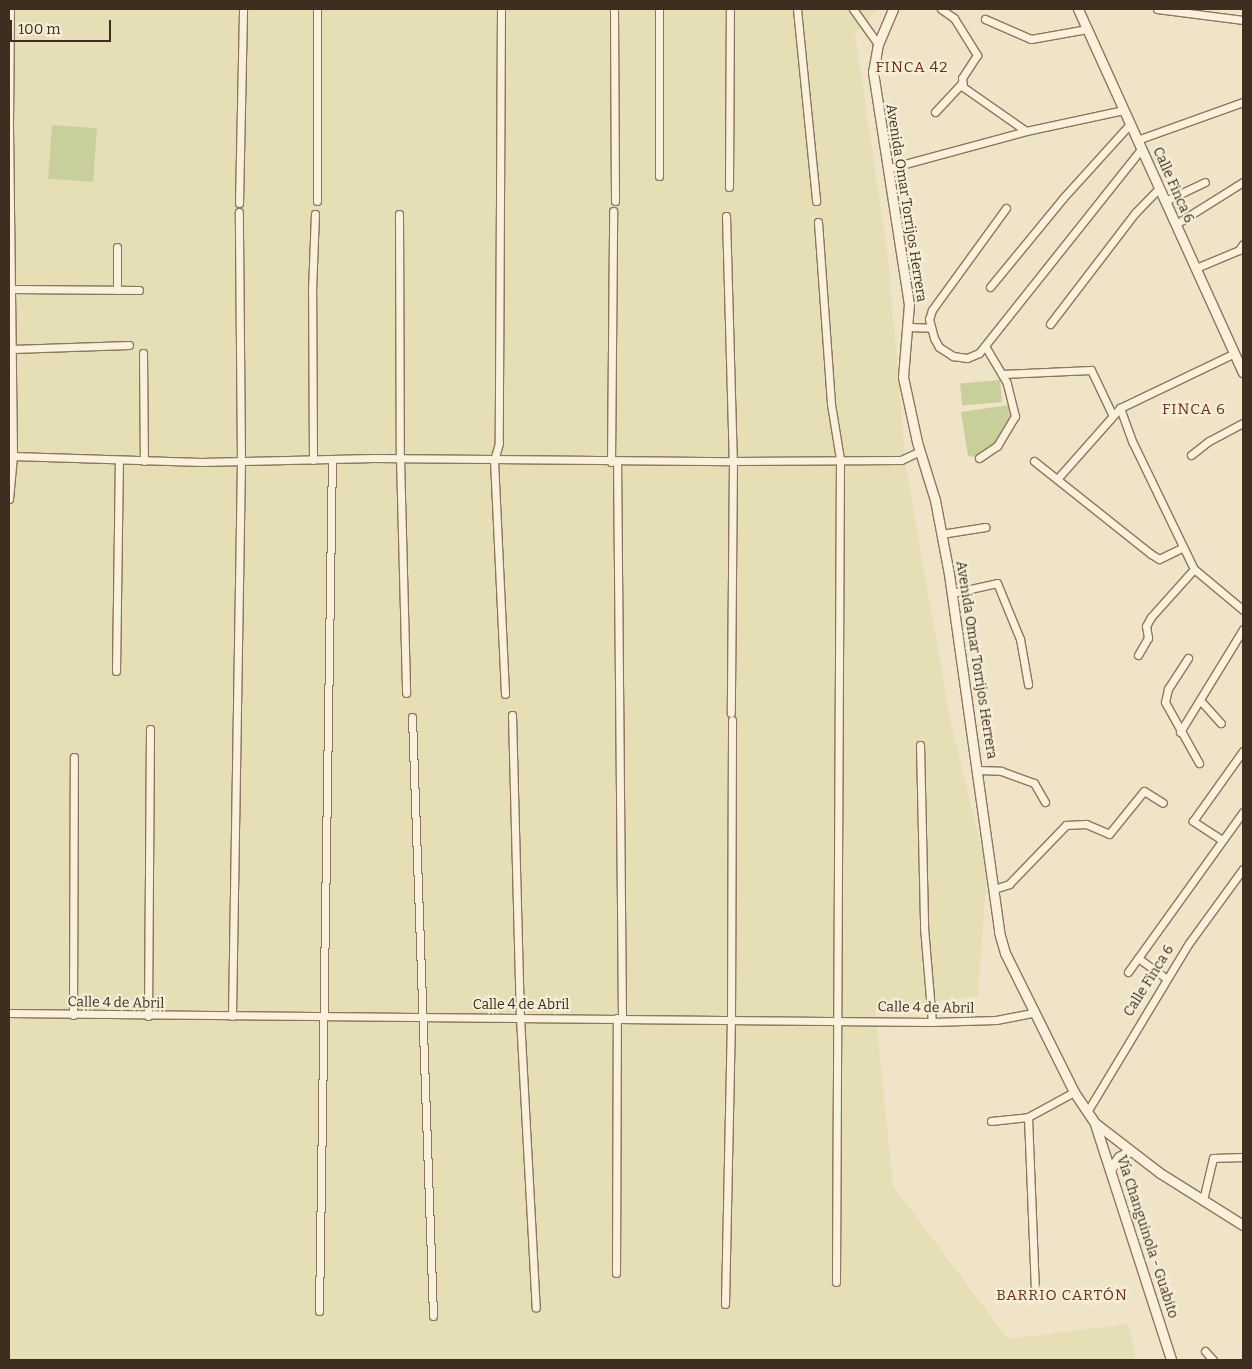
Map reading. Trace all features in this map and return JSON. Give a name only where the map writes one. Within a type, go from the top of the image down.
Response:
[{"type":"street","points":[[9,499],[12,349],[10,323],[12,289],[9,125],[10,9]]},
{"type":"street","points":[[239,203],[243,9]]},
{"type":"street","points":[[317,9],[317,201]]},
{"type":"street","points":[[501,9],[499,443],[494,460],[505,694]]},
{"type":"street","points":[[614,9],[615,202]]},
{"type":"street","points":[[659,9],[659,176]]},
{"type":"street","points":[[729,187],[730,9]]},
{"type":"street","points":[[797,9],[816,201]]},
{"type":"street","points":[[853,9],[878,44]]},
{"type":"street","points":[[935,112],[962,83],[977,55],[954,18],[941,9]]},
{"type":"street","name":"Calle Finca 6","points":[[1078,9],[1242,366]]},
{"type":"street","points":[[1157,9],[1243,20]]},
{"type":"street","name":"Avenida Omar Torrijos Herrera","points":[[890,11],[878,44],[873,72],[890,168],[909,304],[903,377],[941,534],[952,593],[994,889],[1005,953],[1033,1013],[1074,1092],[1095,1123],[1130,1151],[1202,1200],[1243,1225]]},
{"type":"street","points":[[985,19],[1031,39],[1087,29]]},
{"type":"street","points":[[962,83],[965,90],[1026,131]]},
{"type":"street","points":[[1006,208],[936,302],[929,319],[939,347],[953,356],[974,356],[985,346],[1139,144],[1243,102]]},
{"type":"street","points":[[890,168],[1026,131],[1124,110]]},
{"type":"street","points":[[990,287],[1063,198],[1130,124]]},
{"type":"street","points":[[1165,201],[1205,182]]},
{"type":"street","points":[[1176,224],[1243,182]]},
{"type":"street","points":[[1050,324],[1135,213],[1159,188]]},
{"type":"street","points":[[612,211],[619,1018],[616,1273]]},
{"type":"street","points":[[232,1016],[241,461],[239,212]]},
{"type":"street","points":[[313,460],[312,291],[315,214]]},
{"type":"street","points":[[399,214],[400,458],[406,694]]},
{"type":"street","points":[[726,216],[733,461],[731,1019],[726,1304]]},
{"type":"street","points":[[818,222],[831,404],[840,459],[836,1282]]},
{"type":"street","points":[[1196,268],[1238,250],[1243,244]]},
{"type":"street","points":[[117,247],[117,290]]},
{"type":"street","points":[[12,289],[140,290]]},
{"type":"street","points":[[908,327],[931,328]]},
{"type":"street","points":[[12,349],[128,345]]},
{"type":"street","points":[[979,458],[997,446],[1015,416],[1002,374],[985,346]]},
{"type":"street","points":[[143,353],[144,461]]},
{"type":"street","points":[[1058,478],[1112,414],[1120,408],[1235,353]]},
{"type":"street","points":[[1002,374],[1091,370],[1112,414]]},
{"type":"street","points":[[1120,408],[1182,548],[1194,569],[1243,610]]},
{"type":"street","points":[[1191,455],[1209,441],[1243,423]]},
{"type":"street","points":[[11,456],[144,461],[400,458],[494,460],[545,458],[614,461],[733,461],[901,460],[920,451]]},
{"type":"street","points":[[319,1311],[332,459]]},
{"type":"street","points":[[116,671],[119,460]]},
{"type":"street","points":[[1034,461],[1159,559],[1182,548]]},
{"type":"street","points":[[941,534],[985,527]]},
{"type":"street","points":[[1138,655],[1148,638],[1146,626],[1151,617],[1194,569]]},
{"type":"street","points":[[952,593],[997,583],[1020,638],[1028,684]]},
{"type":"street","points":[[1180,732],[1243,629]]},
{"type":"street","points":[[1188,658],[1168,690],[1165,702],[1180,732],[1199,762]]},
{"type":"street","points":[[1200,700],[1221,723]]},
{"type":"street","points":[[512,715],[520,1017],[536,1308]]},
{"type":"street","points":[[412,717],[433,1316]]},
{"type":"street","points":[[148,1016],[150,729]]},
{"type":"street","points":[[920,746],[921,870],[932,1022]]},
{"type":"street","points":[[1222,840],[1193,821],[1243,751]]},
{"type":"street","points":[[73,1015],[74,758]]},
{"type":"street","points":[[978,770],[1001,771],[1034,783],[1045,802]]},
{"type":"street","points":[[994,889],[1009,884],[1066,825],[1086,824],[1109,834],[1144,791],[1163,802]]},
{"type":"street","points":[[1128,972],[1243,812]]},
{"type":"street","name":"Calle Finca 6","points":[[1086,1112],[1166,978],[1243,869]]},
{"type":"street","points":[[1138,958],[1166,978]]},
{"type":"street","name":"Calle 4 de Abril","points":[[9,1013],[148,1016],[325,1016],[422,1019],[520,1017],[932,1022],[996,1020],[1033,1013]]},
{"type":"street","points":[[991,1121],[1028,1117],[1074,1092]]},
{"type":"street","points":[[1028,1117],[1036,1293]]},
{"type":"street","name":"Vía Changuinola - Guabito","points":[[1095,1123],[1171,1360]]},
{"type":"street","points":[[1111,1168],[1119,1157],[1130,1151]]},
{"type":"street","points":[[1202,1200],[1213,1158],[1243,1157]]},
{"type":"street","points":[[1205,1350],[1213,1360]]},
{"type":"shaded area","points":[[9,9],[879,9],[855,33],[888,258],[906,467],[950,719],[987,871],[978,996],[875,1009],[893,1186],[1008,1339],[1128,1324],[1136,1360],[9,1360]]},
{"type":"green space","points":[[52,125],[97,128],[93,182],[48,179]]},
{"type":"green space","points":[[1000,380],[1002,402],[962,405],[960,383]]},
{"type":"green space","points":[[1009,405],[1010,421],[995,445],[976,457],[968,456],[961,412]]},
{"type":"district","name":"FINCA 42","points":[[912,68]]},
{"type":"district","name":"FINCA 6","points":[[1194,410]]},
{"type":"district","name":"BARRIO CARTÓN","points":[[1062,1296]]}]
